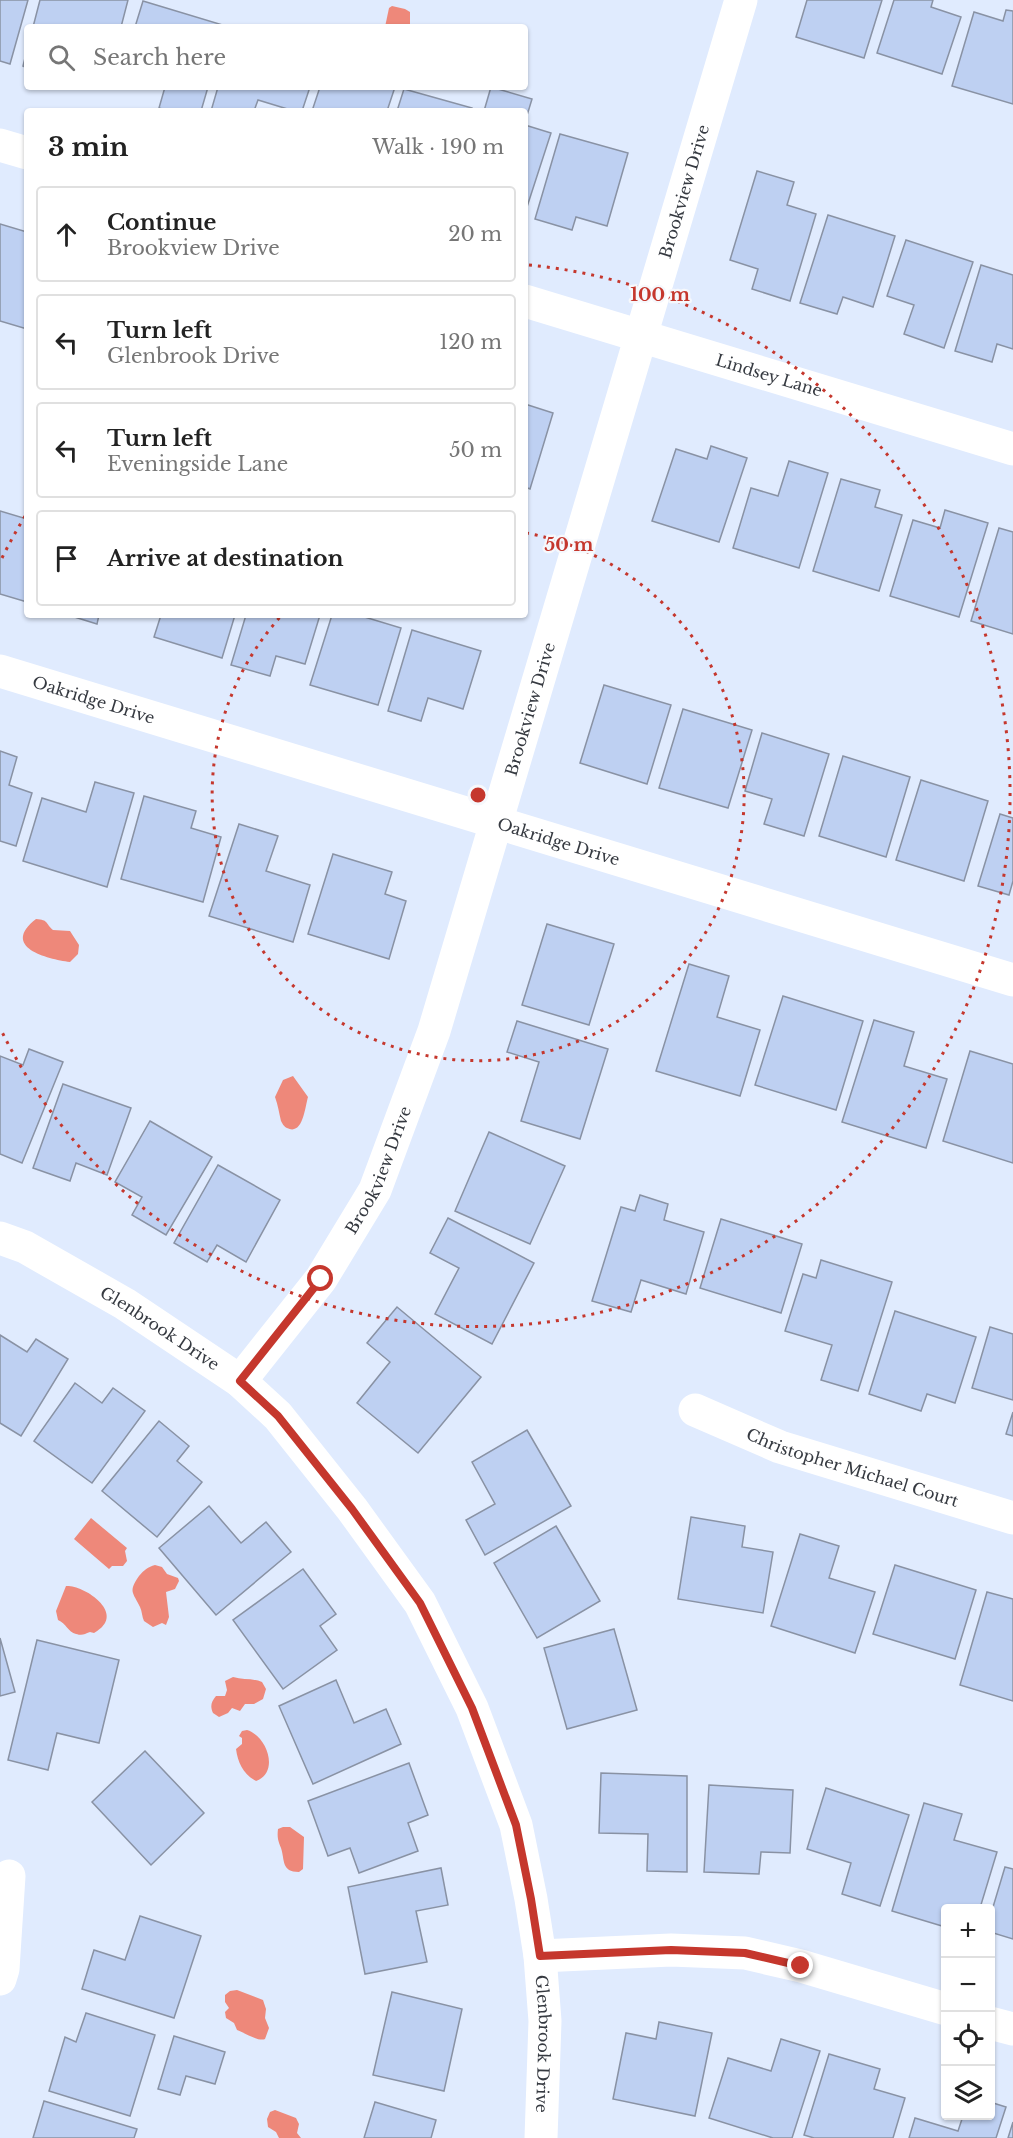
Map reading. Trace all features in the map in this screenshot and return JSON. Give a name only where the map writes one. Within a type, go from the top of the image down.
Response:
[{"type":"street","name":"Brookview Drive","points":[[240,1381],[321,1279],[375,1190],[434,1031],[741,0]]},
{"type":"street","points":[[0,145],[24,152]]},
{"type":"street","name":"Lindsey Lane","points":[[528,303],[1013,449]]},
{"type":"street","name":"Oakridge Drive","points":[[0,671],[1013,980]]},
{"type":"street","name":"Glenbrook Drive","points":[[0,1238],[25,1247],[125,1304],[240,1381],[278,1416],[352,1509],[420,1603],[472,1708],[516,1825],[540,1956],[544,2021],[541,2138]]},
{"type":"street","name":"Christopher Michael Court","points":[[695,1410],[780,1447],[1013,1518]]},
{"type":"street","points":[[0,1979],[3,1970],[9,1876]]},
{"type":"street","points":[[540,1956],[671,1950],[745,1953],[801,1966],[941,2008]]},
{"type":"street","points":[[995,2025],[1013,2030]]},
{"type":"shaded area","points":[[392,6],[410,12],[410,24],[386,24],[389,8]]},
{"type":"shaded area","points":[[36,919],[45,921],[53,930],[70,931],[79,945],[78,954],[70,962],[40,954],[25,944],[23,937],[26,929]]},
{"type":"shaded area","points":[[293,1076],[308,1097],[300,1124],[297,1128],[292,1129],[282,1123],[275,1097],[283,1080]]},
{"type":"shaded area","points":[[91,1518],[127,1548],[125,1551],[127,1561],[123,1566],[112,1566],[109,1569],[74,1539]]},
{"type":"shaded area","points":[[155,1565],[162,1567],[167,1574],[178,1578],[179,1581],[175,1589],[166,1592],[169,1617],[166,1625],[162,1623],[153,1627],[144,1621],[133,1589],[141,1574]]},
{"type":"shaded area","points":[[66,1586],[81,1589],[97,1599],[103,1606],[106,1620],[102,1627],[94,1633],[76,1634],[58,1620],[56,1611]]},
{"type":"shaded area","points":[[233,1677],[262,1682],[266,1689],[263,1699],[254,1704],[245,1704],[240,1711],[232,1708],[228,1713],[219,1717],[213,1713],[212,1702],[216,1696],[225,1696],[227,1690],[225,1681]]},
{"type":"shaded area","points":[[247,1730],[260,1739],[268,1754],[268,1770],[256,1781],[244,1771],[236,1749],[242,1744],[242,1738],[239,1736],[242,1731]]},
{"type":"shaded area","points":[[290,1827],[304,1837],[303,1869],[299,1872],[286,1868],[278,1841],[278,1829]]},
{"type":"shaded area","points":[[237,1990],[263,2000],[266,2009],[265,2018],[269,2028],[265,2039],[262,2040],[237,2030],[234,2023],[226,2018],[225,2012],[229,2008],[225,2002],[225,1995]]},
{"type":"shaded area","points":[[275,2110],[296,2118],[299,2124],[297,2133],[301,2138],[279,2138],[276,2132],[268,2127],[267,2119],[270,2112]]},
{"type":"building","points":[[0,0],[28,0],[10,64],[0,61]]},
{"type":"building","points":[[40,0],[128,0],[122,24],[34,24]]},
{"type":"building","points":[[807,0],[882,0],[864,58],[796,37]]},
{"type":"building","points":[[894,0],[933,0],[931,7],[961,17],[942,74],[877,53]]},
{"type":"building","points":[[143,1],[219,24],[136,24]]},
{"type":"building","points":[[1006,10],[1013,11],[1013,104],[952,86],[974,12],[1003,21]]},
{"type":"building","points":[[164,90],[207,90],[202,108],[159,108]]},
{"type":"building","points":[[217,90],[309,90],[303,108],[284,108],[258,100],[255,108],[212,108]]},
{"type":"building","points":[[319,90],[394,90],[388,108],[313,108]]},
{"type":"building","points":[[404,90],[408,90],[472,108],[398,108]]},
{"type":"building","points":[[490,90],[501,90],[532,99],[528,112],[528,108],[485,108]]},
{"type":"building","points":[[528,126],[551,133],[528,204]]},
{"type":"building","points":[[560,134],[628,153],[607,226],[576,217],[572,230],[535,219]]},
{"type":"building","points":[[757,171],[794,182],[787,205],[816,214],[790,301],[752,289],[758,269],[730,260]]},
{"type":"building","points":[[828,215],[895,236],[873,307],[843,297],[837,314],[800,303]]},
{"type":"building","points":[[0,224],[24,231],[24,328],[0,321]]},
{"type":"building","points":[[906,240],[973,262],[944,348],[904,334],[914,305],[887,296]]},
{"type":"building","points":[[981,265],[1013,275],[1013,349],[997,344],[992,362],[955,351]]},
{"type":"building","points":[[528,405],[553,413],[530,489],[528,488]]},
{"type":"building","points":[[711,446],[747,458],[719,542],[652,521],[676,449],[707,459]]},
{"type":"building","points":[[789,461],[828,473],[799,568],[733,548],[751,488],[778,496]]},
{"type":"building","points":[[841,479],[880,490],[875,507],[902,515],[879,591],[813,571]]},
{"type":"building","points":[[945,510],[988,523],[959,617],[890,596],[913,520],[940,528]]},
{"type":"building","points":[[0,511],[24,518],[24,601],[0,594]]},
{"type":"building","points":[[999,528],[1013,532],[1013,634],[971,621]]},
{"type":"building","points":[[78,618],[98,618],[97,624]]},
{"type":"building","points":[[160,618],[234,618],[222,658],[154,637]]},
{"type":"building","points":[[245,618],[319,618],[305,664],[276,656],[270,676],[231,665]]},
{"type":"building","points":[[331,618],[368,618],[401,628],[378,705],[310,685]]},
{"type":"building","points":[[412,630],[481,651],[463,709],[428,698],[421,721],[388,711]]},
{"type":"building","points":[[604,685],[671,705],[647,784],[580,763]]},
{"type":"building","points":[[683,709],[752,730],[728,808],[659,788]]},
{"type":"building","points":[[762,733],[829,754],[804,836],[764,824],[772,799],[745,791]]},
{"type":"building","points":[[0,751],[17,757],[9,785],[32,793],[16,846],[0,841]]},
{"type":"building","points":[[843,756],[910,777],[886,857],[819,836]]},
{"type":"building","points":[[921,780],[988,801],[964,881],[896,860]]},
{"type":"building","points":[[95,782],[134,793],[107,887],[23,861],[42,798],[86,812]]},
{"type":"building","points":[[144,796],[196,811],[191,828],[221,837],[203,902],[121,879]]},
{"type":"building","points":[[1000,814],[1013,818],[1013,881],[1009,895],[978,886]]},
{"type":"building","points":[[239,824],[278,836],[266,871],[310,885],[293,942],[209,916]]},
{"type":"building","points":[[333,854],[392,872],[385,894],[406,901],[389,959],[308,934]]},
{"type":"building","points":[[547,924],[614,944],[589,1025],[522,1005]]},
{"type":"building","points":[[689,964],[729,976],[717,1017],[760,1030],[740,1096],[656,1071]]},
{"type":"building","points":[[783,996],[863,1021],[836,1110],[755,1085]]},
{"type":"building","points":[[874,1020],[914,1032],[904,1066],[947,1079],[926,1148],[842,1122]]},
{"type":"building","points":[[517,1021],[608,1049],[580,1139],[521,1121],[539,1062],[507,1052]]},
{"type":"building","points":[[29,1049],[63,1062],[22,1163],[0,1154],[0,1056],[23,1065]]},
{"type":"building","points":[[970,1051],[1013,1064],[1013,1163],[943,1141]]},
{"type":"building","points":[[63,1084],[131,1108],[107,1175],[76,1163],[70,1181],[33,1168]]},
{"type":"building","points":[[150,1121],[212,1157],[166,1235],[132,1215],[142,1197],[115,1182]]},
{"type":"building","points":[[489,1132],[565,1166],[530,1244],[455,1211]]},
{"type":"building","points":[[218,1165],[280,1200],[246,1262],[217,1245],[207,1262],[174,1243]]},
{"type":"building","points":[[640,1195],[668,1204],[664,1220],[704,1232],[686,1294],[641,1280],[631,1312],[592,1301],[621,1207],[635,1211]]},
{"type":"building","points":[[448,1218],[534,1263],[492,1344],[435,1314],[459,1268],[430,1253]]},
{"type":"building","points":[[721,1219],[802,1244],[781,1313],[700,1288]]},
{"type":"building","points":[[821,1260],[892,1282],[858,1391],[821,1380],[832,1345],[785,1331],[803,1274],[816,1278]]},
{"type":"building","points":[[397,1307],[481,1377],[418,1453],[357,1403],[390,1362],[367,1343]]},
{"type":"building","points":[[895,1311],[976,1337],[955,1403],[927,1394],[921,1411],[869,1394]]},
{"type":"building","points":[[990,1327],[1013,1334],[1013,1400],[972,1388]]},
{"type":"building","points":[[0,1335],[27,1352],[36,1339],[68,1359],[21,1436],[0,1423]]},
{"type":"building","points":[[75,1383],[102,1403],[113,1388],[145,1411],[92,1483],[34,1441]]},
{"type":"building","points":[[1013,1412],[1013,1436],[1006,1434]]},
{"type":"building","points":[[159,1421],[189,1446],[177,1461],[202,1482],[157,1537],[102,1491]]},
{"type":"building","points":[[527,1430],[571,1506],[485,1555],[466,1520],[495,1504],[472,1462]]},
{"type":"building","points":[[209,1506],[241,1543],[266,1522],[291,1552],[216,1615],[159,1548]]},
{"type":"building","points":[[691,1517],[745,1526],[742,1547],[773,1552],[763,1613],[678,1599]]},
{"type":"building","points":[[556,1526],[600,1601],[537,1638],[494,1563]]},
{"type":"building","points":[[800,1534],[839,1546],[829,1578],[875,1592],[855,1653],[771,1626]]},
{"type":"building","points":[[895,1565],[976,1590],[955,1659],[873,1634]]},
{"type":"building","points":[[303,1569],[336,1614],[320,1626],[337,1650],[283,1689],[233,1620]]},
{"type":"building","points":[[987,1592],[1013,1599],[1013,1701],[960,1685]]},
{"type":"building","points":[[614,1629],[637,1710],[567,1729],[544,1648]]},
{"type":"building","points":[[0,1638],[15,1692],[0,1696]]},
{"type":"building","points":[[37,1640],[119,1660],[99,1743],[57,1733],[48,1770],[8,1760]]},
{"type":"building","points":[[336,1680],[354,1723],[386,1709],[401,1744],[313,1784],[279,1706]]},
{"type":"building","points":[[145,1751],[204,1813],[151,1865],[92,1802]]},
{"type":"building","points":[[409,1763],[428,1815],[408,1823],[418,1851],[359,1873],[350,1848],[328,1856],[308,1801]]},
{"type":"building","points":[[601,1773],[687,1776],[687,1872],[647,1871],[648,1834],[599,1833]]},
{"type":"building","points":[[709,1785],[793,1790],[790,1853],[761,1852],[759,1874],[704,1872]]},
{"type":"building","points":[[826,1788],[909,1815],[880,1906],[842,1894],[851,1863],[807,1849]]},
{"type":"building","points":[[924,1803],[962,1814],[954,1840],[997,1852],[981,1904],[941,1904],[941,1926],[892,1911]]},
{"type":"building","points":[[1005,1867],[1013,1869],[1013,1939],[995,1934],[994,1904]]},
{"type":"building","points":[[441,1868],[448,1905],[416,1911],[427,1962],[365,1974],[348,1887]]},
{"type":"building","points":[[140,1916],[201,1936],[174,2018],[82,1989],[94,1950],[125,1960]]},
{"type":"building","points":[[392,1992],[462,2009],[444,2091],[373,2075]]},
{"type":"building","points":[[86,2013],[155,2035],[130,2116],[49,2091],[65,2037],[76,2042]]},
{"type":"building","points":[[659,2022],[712,2033],[695,2116],[613,2099],[626,2033],[656,2039]]},
{"type":"building","points":[[174,2036],[225,2052],[215,2084],[186,2076],[180,2095],[158,2089]]},
{"type":"building","points":[[781,2039],[820,2051],[792,2138],[773,2138],[709,2118],[728,2058],[771,2071]]},
{"type":"building","points":[[829,2054],[880,2069],[874,2089],[905,2098],[893,2138],[814,2138],[804,2135]]},
{"type":"building","points":[[44,2101],[137,2129],[134,2138],[33,2138]]},
{"type":"building","points":[[375,2102],[436,2120],[431,2138],[364,2138]]},
{"type":"building","points":[[995,2104],[1006,2107],[996,2138],[909,2138],[915,2118],[958,2131],[962,2120],[995,2120]]},
{"type":"building","points":[[1013,2122],[1013,2138],[1008,2138]]},
{"type":"route","points":[[321,1279],[240,1381],[278,1416],[352,1509],[420,1603],[472,1708],[516,1825],[540,1956],[671,1950],[745,1953],[801,1966]]}]
